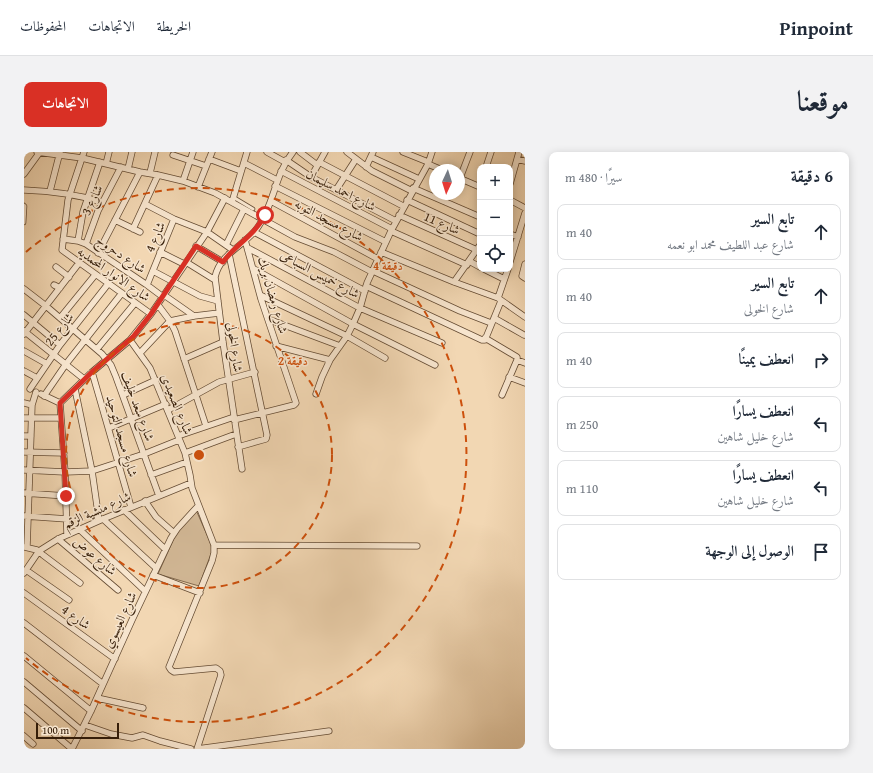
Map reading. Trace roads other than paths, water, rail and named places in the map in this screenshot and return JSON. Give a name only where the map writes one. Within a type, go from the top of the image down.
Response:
[{"type":"street","points":[[36,152],[60,154],[140,172],[158,174],[198,187],[225,198],[232,199],[244,209],[262,220],[295,237],[334,252],[373,272],[460,311],[493,321],[524,336]]},
{"type":"street","points":[[24,174],[40,152]]},
{"type":"street","points":[[63,239],[67,206],[84,152]]},
{"type":"street","points":[[106,164],[109,152]]},
{"type":"street","points":[[128,169],[132,152]]},
{"type":"street","points":[[150,173],[155,152]]},
{"type":"street","points":[[183,182],[193,152]]},
{"type":"street","points":[[198,187],[212,152]]},
{"type":"street","points":[[232,199],[247,152]]},
{"type":"street","name":"شارع 11","points":[[267,152],[286,161],[311,177],[336,190],[397,218],[477,248]]},
{"type":"street","points":[[160,252],[185,263],[215,280],[217,272],[223,262],[231,252],[254,232],[262,220],[271,201],[280,171],[292,152]]},
{"type":"street","points":[[300,152],[318,163],[404,206]]},
{"type":"street","points":[[311,177],[325,152]]},
{"type":"street","points":[[347,152],[372,171],[477,216]]},
{"type":"street","points":[[402,152],[428,163]]},
{"type":"street","points":[[316,394],[322,376],[330,360],[347,336],[353,324],[360,308],[365,289],[391,230],[428,163],[432,152]]},
{"type":"street","points":[[465,165],[470,152]]},
{"type":"street","points":[[487,164],[491,152]]},
{"type":"street","points":[[513,171],[518,152]]},
{"type":"street","points":[[50,191],[60,154]]},
{"type":"street","points":[[366,167],[372,154],[419,179]]},
{"type":"street","points":[[173,155],[206,166]]},
{"type":"street","points":[[209,159],[241,171]]},
{"type":"street","points":[[336,190],[356,159]]},
{"type":"street","points":[[517,159],[525,162]]},
{"type":"street","points":[[78,241],[87,197],[100,162]]},
{"type":"street","points":[[244,163],[276,183],[386,242]]},
{"type":"street","name":"شارع 3","points":[[86,244],[102,202],[121,167]]},
{"type":"street","name":"شارع احمد سليمان","points":[[280,171],[391,230],[477,266]]},
{"type":"street","points":[[98,253],[140,172]]},
{"type":"street","points":[[133,229],[158,174]]},
{"type":"street","points":[[465,180],[477,185]]},
{"type":"street","points":[[24,190],[50,191],[70,194],[87,197],[102,202]]},
{"type":"street","points":[[60,403],[84,379],[130,340],[151,314],[207,232],[225,198]]},
{"type":"street","points":[[407,200],[477,233]]},
{"type":"street","name":"شارع مسجد التوبه","points":[[271,201],[378,259]]},
{"type":"street","points":[[513,202],[525,208]]},
{"type":"street","points":[[145,204],[174,219],[207,232],[226,245],[231,252],[268,435],[267,438],[238,447]]},
{"type":"street","points":[[226,245],[244,209]]},
{"type":"street","points":[[513,251],[525,213]]},
{"type":"street","name":"شارع 4","points":[[147,285],[174,219]]},
{"type":"street","points":[[115,220],[140,232]]},
{"type":"street","points":[[254,232],[365,289],[482,340],[485,338],[516,355],[517,360],[502,395]]},
{"type":"street","points":[[513,235],[518,237]]},
{"type":"street","name":"شارع دحروج","points":[[63,239],[78,241],[86,244],[194,316]]},
{"type":"street","name":"شارع الانوار المحمديه","points":[[63,239],[63,252],[151,314]]},
{"type":"street","name":"شارع رمضان بريك","points":[[246,240],[260,295],[296,402],[294,405],[263,413]]},
{"type":"street","points":[[196,246],[223,262]]},
{"type":"street","name":"شارع خميس السباعى","points":[[248,248],[360,308],[442,343]]},
{"type":"street","points":[[454,282],[477,250]]},
{"type":"street","points":[[381,252],[500,299],[525,317]]},
{"type":"street","points":[[79,263],[69,277],[57,287],[46,306],[25,333],[54,354],[84,379]]},
{"type":"street","points":[[525,264],[522,274],[525,278]]},
{"type":"street","points":[[56,267],[69,277]]},
{"type":"street","points":[[254,269],[353,324],[435,365]]},
{"type":"street","points":[[153,271],[205,298],[218,301]]},
{"type":"street","points":[[490,272],[504,279]]},
{"type":"street","points":[[485,338],[493,321],[507,272]]},
{"type":"street","points":[[60,318],[95,274]]},
{"type":"street","name":"شارع الخولى","points":[[215,280],[242,469]]},
{"type":"street","name":"شارع 25","points":[[25,547],[27,470],[31,452],[32,405],[30,389],[60,345],[108,284]]},
{"type":"street","name":"شارع سعد خليف","points":[[24,289],[107,359],[116,376],[159,496]]},
{"type":"street","points":[[44,396],[66,364],[122,293]]},
{"type":"street","points":[[260,295],[347,336],[385,358]]},
{"type":"street","points":[[97,349],[135,302]]},
{"type":"street","points":[[158,305],[170,321],[175,331],[206,426]]},
{"type":"street","points":[[140,353],[170,321],[219,313]]},
{"type":"street","points":[[24,315],[60,345]]},
{"type":"street","points":[[268,319],[340,346]]},
{"type":"street","name":"شارع الصعيدى","points":[[130,340],[150,368],[156,380],[185,453],[191,483],[198,506],[214,545]]},
{"type":"street","points":[[184,359],[223,342]]},
{"type":"street","points":[[276,346],[330,360]]},
{"type":"street","points":[[24,351],[47,364]]},
{"type":"street","points":[[517,360],[525,363]]},
{"type":"street","points":[[24,371],[37,378]]},
{"type":"street","name":"شارع مسجد التوحيد","points":[[92,372],[131,507]]},
{"type":"street","points":[[109,428],[167,407],[228,379],[255,372]]},
{"type":"street","points":[[509,377],[525,383]]},
{"type":"street","points":[[123,395],[156,380]]},
{"type":"street","points":[[30,389],[60,403]]},
{"type":"street","points":[[75,389],[101,520],[156,568]]},
{"type":"street","points":[[24,403],[32,405]]},
{"type":"street","points":[[60,403],[64,453],[67,535]]},
{"type":"street","points":[[27,470],[65,472],[92,471],[144,454],[206,426],[263,413]]},
{"type":"street","points":[[24,418],[61,418]]},
{"type":"street","points":[[185,453],[236,434]]},
{"type":"street","points":[[24,436],[31,436]]},
{"type":"street","points":[[24,452],[64,453]]},
{"type":"street","points":[[151,475],[188,462]]},
{"type":"street","name":"شارع منشية الزقم","points":[[26,569],[39,551],[58,539],[145,501],[191,483]]},
{"type":"street","points":[[27,493],[66,496]]},
{"type":"street","points":[[145,501],[156,516],[174,533]]},
{"type":"street","name":"شارع العيسوي","points":[[72,749],[82,731],[145,591],[174,533],[198,506]]},
{"type":"street","points":[[124,510],[166,549]]},
{"type":"street","points":[[26,516],[67,519]]},
{"type":"street","points":[[79,529],[145,591]]},
{"type":"street","name":"شارع عوض","points":[[58,539],[118,590]]},
{"type":"street","points":[[329,731],[197,749],[221,675],[220,670],[216,668],[174,672],[170,667],[212,561],[214,545],[417,546]]},
{"type":"street","points":[[25,547],[39,551],[80,583]]},
{"type":"street","points":[[26,569],[69,600]]},
{"type":"street","points":[[153,575],[200,593]]},
{"type":"street","name":"شارع 4","points":[[24,593],[115,659]]},
{"type":"street","points":[[24,623],[103,684]]},
{"type":"street","points":[[24,656],[91,711]]},
{"type":"street","points":[[24,682],[82,731]]},
{"type":"street","points":[[97,698],[143,708]]},
{"type":"street","points":[[24,708],[72,749]]},
{"type":"street","points":[[84,725],[89,728],[111,734],[132,738],[143,735],[191,749]]},
{"type":"street","points":[[24,736],[33,744]]},
{"type":"lane","points":[[232,199],[253,209]]},
{"type":"lane","points":[[24,204],[24,223]]}]
